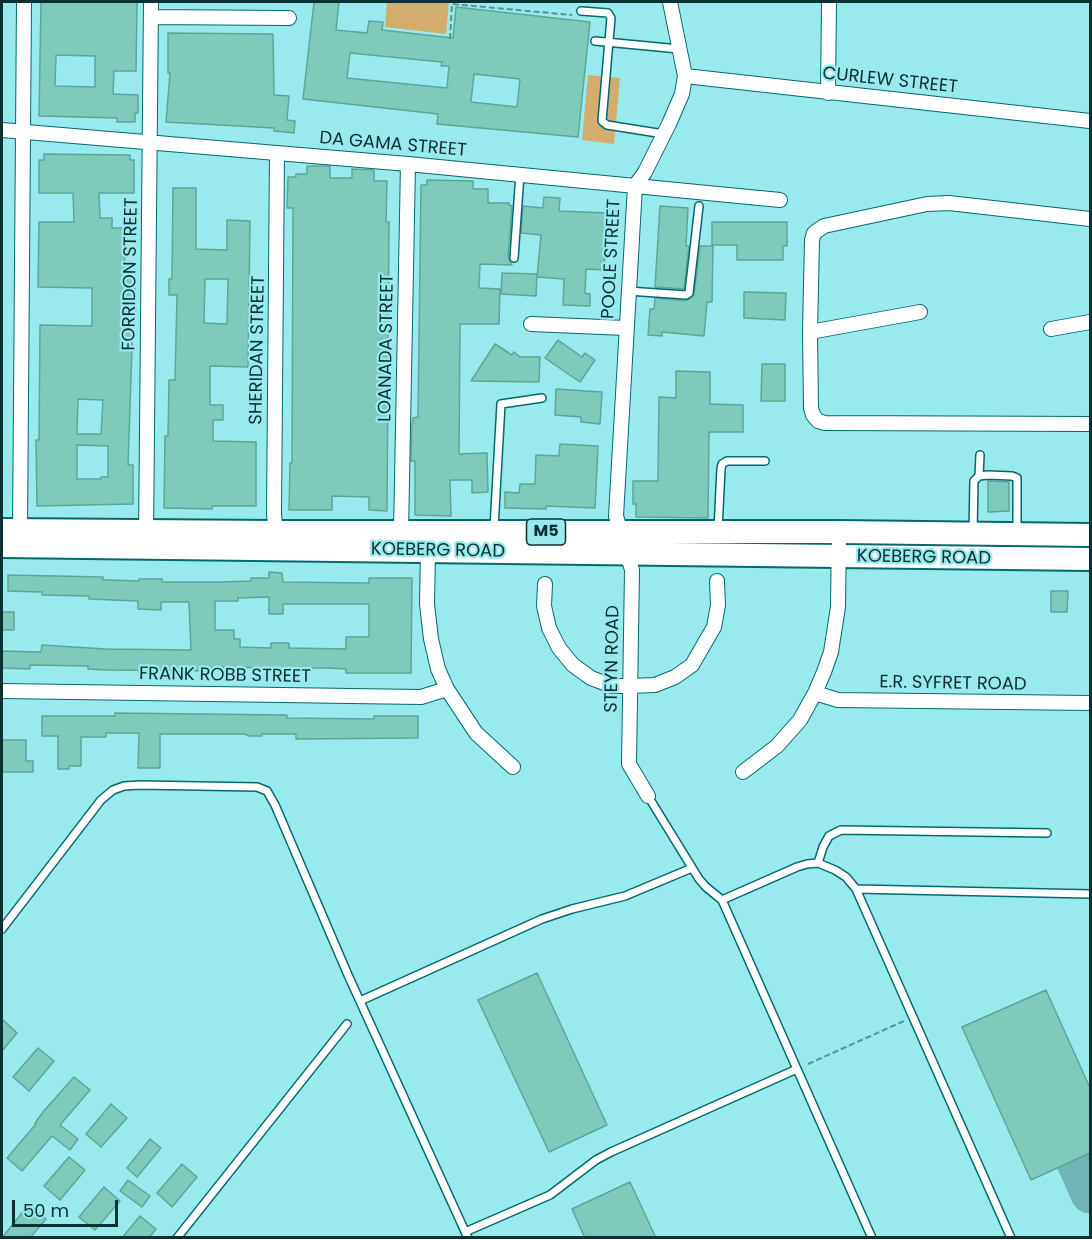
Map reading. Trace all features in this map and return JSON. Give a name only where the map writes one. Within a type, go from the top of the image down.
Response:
[{"type":"main road","name":"KOEBERG ROAD","points":[[11,530],[146,539]]},
{"type":"main road","name":"KOEBERG ROAD","points":[[276,540],[401,532],[839,532],[1090,535]]},
{"type":"main road","name":"KOEBERG ROAD","points":[[2,546],[146,539],[276,540],[428,551],[1090,559]]},
{"type":"street","points":[[11,530],[23,132],[24,2]]},
{"type":"street","name":"FORRIDON STREET","points":[[146,539],[152,2]]},
{"type":"street","name":"POOLE STREET","points":[[628,555],[616,516],[634,186],[645,172],[664,134],[682,94],[686,76],[670,2]]},
{"type":"street","points":[[828,93],[829,2]]},
{"type":"street","points":[[151,17],[289,18]]},
{"type":"street","name":"CURLEW STREET","points":[[686,76],[1090,121]]},
{"type":"street","name":"DA GAMA STREET","points":[[2,130],[520,174],[780,200]]},
{"type":"street","name":"SHERIDAN STREET","points":[[276,540],[274,513],[277,153]]},
{"type":"street","name":"LOANADA STREET","points":[[401,532],[408,164]]},
{"type":"street","points":[[1090,219],[949,203],[927,204],[818,228],[812,240],[810,332],[811,408],[818,421],[825,423],[1090,424]]},
{"type":"street","points":[[810,332],[920,312]]},
{"type":"street","points":[[1051,329],[1090,322]]},
{"type":"street","points":[[531,324],[626,328]]},
{"type":"street","points":[[743,772],[777,746],[790,732],[800,720],[815,693],[831,652],[838,607],[839,532]]},
{"type":"street","points":[[428,551],[427,604],[431,639],[438,669],[447,689],[476,733],[513,767]]},
{"type":"street","name":"STEYN ROAD","points":[[628,555],[632,574],[630,764],[648,796]]},
{"type":"street","points":[[545,584],[544,606],[549,628],[559,648],[573,665],[591,678],[612,686],[630,686],[655,685],[675,677],[692,665],[714,627],[718,605],[717,581]]},
{"type":"street","name":"FRANK ROBB STREET","points":[[2,692],[421,697],[447,689]]},
{"type":"street","name":"E.R. SYFRET ROAD","points":[[815,693],[838,700],[1090,703]]},
{"type":"lane","points":[[581,11],[610,15],[602,121],[607,125],[664,134]]},
{"type":"lane","points":[[595,41],[680,49]]},
{"type":"lane","points":[[514,258],[520,174]]},
{"type":"lane","points":[[628,291],[686,295],[689,293],[699,206]]},
{"type":"lane","points":[[494,532],[501,404],[542,398]]},
{"type":"lane","points":[[973,533],[974,481],[979,476],[980,455]]},
{"type":"lane","points":[[718,532],[722,464],[765,461]]},
{"type":"lane","points":[[979,476],[1017,478],[1017,534]]},
{"type":"lane","points":[[2,929],[101,800],[113,790],[124,786],[140,785],[257,787],[267,791],[466,1235],[550,1195],[596,1160],[611,1152],[797,1069]]},
{"type":"lane","points":[[648,796],[692,868],[706,887],[722,900],[872,1238]]},
{"type":"lane","points":[[818,863],[829,836],[841,830],[1047,832]]},
{"type":"lane","points":[[722,900],[797,867],[818,863],[841,873],[856,889],[1011,1238]]},
{"type":"lane","points":[[360,1001],[542,919],[625,896],[692,868]]},
{"type":"lane","points":[[856,889],[1090,894]]},
{"type":"lane","points":[[177,1238],[347,1024]]},
{"type":"path","points":[[450,39],[450,3],[570,15],[581,11]]},
{"type":"path","points":[[797,1069],[913,1017]]},
{"type":"shaded area","points":[[387,2],[449,2],[446,34],[385,27]]},
{"type":"shaded area","points":[[588,75],[620,78],[614,144],[582,140]]},
{"type":"building","points":[[41,2],[137,2],[136,71],[114,71],[113,94],[138,95],[138,113],[135,113],[135,122],[117,122],[117,118],[39,116]],"holes":[[[56,55],[95,56],[95,87],[55,86]]]},
{"type":"building","points":[[314,2],[339,2],[336,30],[367,33],[369,21],[383,22],[382,30],[453,38],[456,7],[590,22],[578,137],[437,124],[438,114],[303,99]],"holes":[[[350,53],[442,62],[441,66],[449,66],[447,88],[347,78]],[[474,74],[520,79],[517,107],[471,102]]]},
{"type":"building","points":[[168,33],[273,34],[274,95],[289,96],[287,120],[295,121],[294,133],[274,131],[274,128],[166,122],[170,73],[168,73]]},
{"type":"building","points":[[44,154],[130,155],[130,160],[134,160],[134,193],[99,193],[100,218],[112,218],[112,228],[124,228],[125,270],[134,270],[136,319],[133,319],[128,465],[133,465],[133,504],[37,506],[36,440],[39,440],[40,325],[92,326],[92,288],[38,287],[39,222],[74,222],[73,193],[39,193],[39,160],[44,160]],"holes":[[[78,399],[103,400],[101,434],[77,434]],[[77,445],[108,446],[108,477],[77,479]]]},
{"type":"building","points":[[307,166],[330,166],[330,178],[352,178],[352,169],[374,170],[374,181],[387,181],[386,222],[389,222],[387,511],[369,510],[369,497],[332,496],[332,510],[289,510],[290,463],[292,463],[293,208],[287,208],[288,177],[307,174]]},
{"type":"building","points":[[427,180],[473,181],[473,189],[488,189],[488,203],[509,203],[512,206],[508,258],[512,265],[480,264],[479,288],[500,289],[499,324],[460,324],[459,454],[487,453],[488,492],[472,493],[472,480],[450,480],[451,516],[415,515],[415,461],[411,461],[413,418],[418,417],[421,185],[427,185]]},
{"type":"building","points":[[173,188],[196,188],[196,249],[227,250],[227,220],[250,221],[248,367],[210,366],[210,405],[223,405],[223,420],[213,420],[213,441],[256,442],[256,506],[212,506],[212,509],[164,508],[165,436],[168,436],[169,380],[175,380],[177,295],[169,295],[169,279],[172,279]],"holes":[[[205,279],[228,279],[227,324],[204,323]]]},
{"type":"building","points":[[544,197],[560,198],[559,211],[607,213],[604,270],[586,269],[585,293],[590,294],[590,306],[563,305],[564,279],[537,277],[541,235],[521,233],[523,206],[543,208]]},
{"type":"building","points":[[660,206],[688,208],[686,246],[689,246],[684,289],[655,287]]},
{"type":"building","points":[[712,222],[787,222],[787,246],[783,246],[783,260],[737,260],[737,245],[712,245]]},
{"type":"building","points":[[700,246],[713,246],[712,302],[707,302],[704,336],[662,332],[662,336],[648,335],[650,309],[654,309],[655,298],[686,301],[694,295]]},
{"type":"building","points":[[502,273],[537,274],[536,296],[501,294]]},
{"type":"building","points":[[744,292],[786,293],[785,320],[744,318]]},
{"type":"building","points":[[558,340],[582,357],[585,353],[595,360],[580,382],[545,358]]},
{"type":"building","points":[[495,344],[512,355],[514,352],[520,357],[540,357],[539,382],[471,381]]},
{"type":"building","points":[[762,364],[785,364],[785,401],[761,401]]},
{"type":"building","points":[[676,371],[710,372],[710,404],[743,405],[743,432],[709,432],[708,518],[636,517],[636,504],[633,504],[633,481],[658,481],[659,397],[676,398]]},
{"type":"building","points":[[556,389],[602,392],[600,424],[581,422],[581,417],[555,415]]},
{"type":"building","points":[[560,444],[598,446],[595,508],[546,506],[546,509],[505,508],[505,492],[519,493],[520,484],[535,484],[536,455],[559,456]]},
{"type":"building","points":[[988,481],[1009,482],[1009,511],[988,512]]},
{"type":"building","points":[[269,572],[282,573],[283,582],[369,583],[369,578],[412,578],[411,673],[346,673],[346,669],[327,668],[288,668],[288,672],[271,671],[271,668],[212,667],[212,671],[106,670],[88,669],[88,666],[30,665],[30,669],[2,668],[2,651],[41,652],[42,645],[106,649],[191,650],[189,602],[161,602],[161,610],[138,609],[138,601],[8,591],[8,575],[103,577],[103,580],[139,581],[139,579],[162,579],[162,582],[251,581],[251,578],[269,578]],"holes":[[[269,597],[269,614],[283,614],[283,604],[369,604],[369,637],[346,637],[346,649],[289,648],[289,643],[271,643],[271,648],[240,647],[240,639],[234,639],[234,630],[215,630],[215,601]]]},
{"type":"building","points":[[1051,591],[1068,591],[1067,612],[1051,612]]},
{"type":"building","points":[[2,612],[14,612],[14,630],[2,630]]},
{"type":"building","points":[[115,713],[287,715],[287,718],[374,719],[374,716],[418,716],[418,738],[296,739],[296,734],[250,736],[244,734],[160,734],[160,768],[138,768],[139,733],[106,733],[106,737],[81,737],[81,766],[58,769],[58,736],[42,736],[42,716],[115,716]]},
{"type":"building","points":[[2,740],[26,740],[26,761],[33,761],[33,772],[2,772]]},
{"type":"building","points":[[537,973],[607,1125],[549,1152],[478,1000]]},
{"type":"building","points":[[1046,990],[1090,1088],[1090,1153],[1031,1180],[962,1027]]},
{"type":"building","points":[[2,1019],[17,1033],[2,1051]]},
{"type":"building","points":[[38,1048],[54,1061],[29,1091],[13,1077]]},
{"type":"building","points":[[74,1077],[90,1090],[60,1125],[78,1139],[70,1150],[52,1136],[22,1171],[7,1158]]},
{"type":"building","points":[[111,1104],[127,1118],[101,1147],[86,1134]]},
{"type":"building","points":[[150,1139],[161,1148],[137,1177],[127,1168]]},
{"type":"building","points":[[69,1157],[85,1170],[60,1200],[44,1186]]},
{"type":"building","points":[[182,1164],[197,1177],[172,1207],[157,1193]]},
{"type":"building","points":[[128,1180],[150,1196],[142,1207],[120,1191]]},
{"type":"building","points":[[630,1182],[656,1238],[585,1238],[572,1209]]},
{"type":"building","points":[[104,1187],[120,1201],[95,1230],[79,1217]]},
{"type":"building","points":[[29,1204],[46,1219],[30,1238],[2,1238]]},
{"type":"building","points":[[140,1216],[156,1229],[149,1238],[122,1238]]},
{"type":"taxiway","points":[[1075,1160],[1090,1194]]}]
